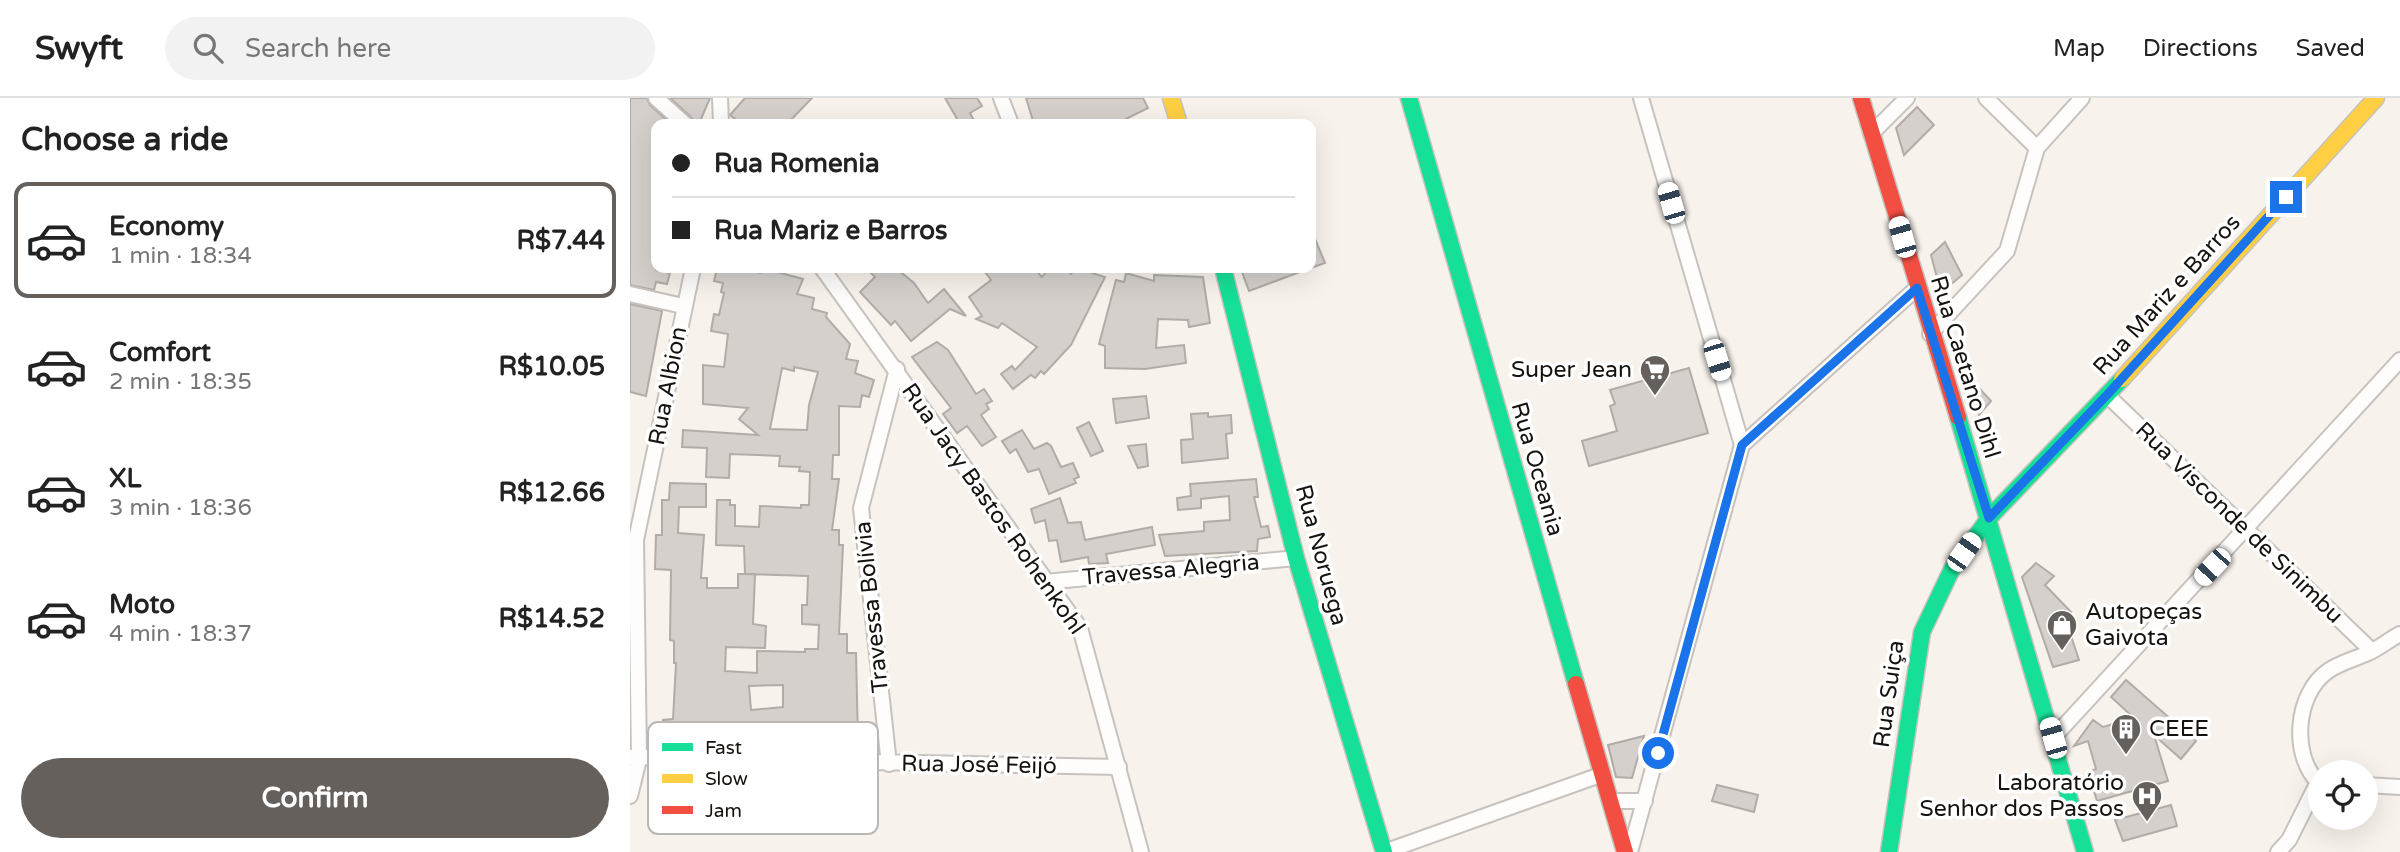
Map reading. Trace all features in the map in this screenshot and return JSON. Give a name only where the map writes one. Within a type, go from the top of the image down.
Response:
[{"type":"street","points":[[656,98],[679,119]]},
{"type":"street","points":[[720,98],[722,119]]},
{"type":"street","points":[[1001,98],[1009,119]]},
{"type":"street","points":[[1171,98],[1177,119]]},
{"type":"street","name":"Rua Oceania","points":[[1409,98],[1497,416],[1610,801],[1628,852]]},
{"type":"street","points":[[1628,852],[1742,445],[1641,98]]},
{"type":"street","name":"Rua Caetano Dihl","points":[[1861,98],[1930,334],[1989,518],[2085,852]]},
{"type":"street","points":[[1871,134],[1908,98]]},
{"type":"street","points":[[1986,98],[2037,148]]},
{"type":"street","points":[[1930,334],[2007,251],[2037,148],[2082,98]]},
{"type":"street","name":"Rua Mariz e Barros","points":[[1989,518],[2107,395],[2376,98]]},
{"type":"street","name":"Rua Albion","points":[[630,796],[635,758],[633,540],[692,273]]},
{"type":"street","name":"Rua Jacy Bastos Rohenkohl","points":[[826,273],[1080,628],[1141,852]]},
{"type":"street","name":"Rua Noruega","points":[[1224,273],[1296,558],[1384,852]]},
{"type":"street","points":[[1742,445],[1917,288]]},
{"type":"street","points":[[630,294],[683,306]]},
{"type":"street","points":[[2053,738],[2400,360]]},
{"type":"street","name":"Travessa Bolívia","points":[[889,764],[861,508],[897,369]]},
{"type":"street","name":"Rua Visconde de Sinimbu","points":[[2107,395],[2372,652]]},
{"type":"street","name":"Rua Suiça","points":[[1889,852],[1922,632],[1952,569],[1989,518]]},
{"type":"street","name":"Travessa Alegria","points":[[1045,582],[1296,558]]},
{"type":"street","points":[[2308,772],[2301,758],[2301,722],[2308,695],[2328,671],[2372,652],[2400,634]]},
{"type":"street","name":"Rua José Feijó","points":[[878,764],[1119,767]]},
{"type":"street","points":[[1384,852],[1603,774]]},
{"type":"street","points":[[2378,785],[2400,786]]},
{"type":"street","points":[[1610,801],[1644,801]]},
{"type":"street","points":[[2278,852],[2289,840],[2308,803]]},
{"type":"building","points":[[630,98],[647,98],[650,105],[665,119],[651,119],[651,273],[670,273],[667,284],[656,282],[654,290],[630,285]]},
{"type":"building","points":[[670,98],[710,98],[701,119],[691,117]]},
{"type":"building","points":[[745,98],[812,98],[792,119],[735,119],[730,115]]},
{"type":"building","points":[[945,98],[977,98],[982,106],[970,113],[973,119],[957,119]]},
{"type":"building","points":[[1026,98],[1143,98],[1148,108],[1126,119],[1032,119]]},
{"type":"building","points":[[1917,107],[1934,125],[1904,155],[1896,128]]},
{"type":"building","points":[[1316,241],[1325,263],[1316,266]]},
{"type":"building","points":[[1945,242],[1962,275],[1941,293],[1931,255]]},
{"type":"building","points":[[716,273],[781,273],[803,279],[797,294],[814,298],[812,309],[827,313],[826,317],[850,344],[846,359],[858,361],[855,373],[874,380],[869,397],[862,395],[860,407],[839,406],[839,455],[833,455],[832,479],[839,479],[832,530],[839,530],[839,545],[843,545],[839,634],[847,634],[847,653],[856,653],[858,722],[663,722],[673,719],[676,663],[674,641],[670,640],[671,570],[655,569],[656,535],[662,535],[662,500],[669,500],[670,483],[706,484],[706,507],[679,507],[678,533],[704,535],[701,578],[707,578],[707,588],[738,588],[738,574],[745,574],[744,546],[716,545],[717,500],[730,500],[730,505],[735,505],[735,526],[759,527],[760,506],[801,508],[801,505],[809,505],[810,472],[799,471],[800,467],[779,466],[780,456],[730,454],[729,478],[706,477],[707,448],[682,447],[683,430],[758,435],[739,419],[748,408],[703,404],[703,365],[724,367],[728,334],[711,331],[714,314],[719,315],[724,293],[721,292],[723,283],[714,281]],"holes":[[[794,367],[818,372],[809,405],[807,430],[770,429],[782,368],[794,371]],[[755,574],[808,576],[807,605],[802,605],[802,624],[819,625],[818,649],[805,649],[805,652],[757,651],[757,673],[725,671],[726,647],[765,648],[766,626],[753,624]],[[783,685],[783,707],[751,710],[749,686]]]},
{"type":"building","points":[[871,273],[902,273],[914,283],[928,303],[944,289],[966,316],[950,309],[911,341],[895,321],[891,325],[860,292],[875,277]]},
{"type":"building","points":[[986,273],[1038,273],[1042,277],[1045,273],[1092,273],[1105,277],[1071,345],[1044,374],[1041,371],[1035,378],[1031,375],[1013,389],[1001,374],[1012,366],[1015,370],[1037,347],[1002,323],[998,328],[976,319],[982,316],[969,297],[991,280]]},
{"type":"building","points":[[1126,273],[1154,281],[1154,275],[1203,277],[1210,323],[1189,327],[1188,320],[1158,319],[1156,348],[1184,345],[1186,363],[1145,369],[1105,368],[1105,346],[1099,344],[1116,280],[1124,282]]},
{"type":"building","points":[[1242,273],[1297,273],[1249,291]]},
{"type":"building","points":[[630,304],[662,311],[646,396],[630,392]]},
{"type":"building","points":[[937,342],[948,350],[976,394],[984,389],[992,401],[986,404],[989,409],[981,415],[996,437],[982,446],[967,426],[957,433],[943,414],[951,408],[912,357]]},
{"type":"building","points":[[1689,368],[1708,433],[1589,466],[1582,441],[1617,431],[1610,406],[1615,404],[1610,390]]},
{"type":"building","points":[[1978,387],[1991,401],[1979,415],[1969,394]]},
{"type":"building","points":[[1146,396],[1149,418],[1116,423],[1113,399]]},
{"type":"building","points":[[1208,413],[1208,417],[1231,415],[1232,433],[1226,434],[1228,458],[1182,463],[1181,440],[1193,439],[1191,414]]},
{"type":"building","points":[[1089,422],[1103,451],[1091,456],[1077,428]]},
{"type":"building","points":[[1022,430],[1034,449],[1047,443],[1051,446],[1061,467],[1073,463],[1079,477],[1074,479],[1076,483],[1049,494],[1039,469],[1028,472],[1016,449],[1010,453],[1002,441]]},
{"type":"building","points":[[1146,444],[1148,466],[1138,468],[1128,446]]},
{"type":"building","points":[[1256,479],[1258,497],[1254,497],[1261,527],[1268,526],[1270,537],[1258,539],[1257,551],[1165,556],[1159,535],[1204,531],[1204,522],[1230,520],[1229,496],[1201,499],[1201,508],[1178,510],[1177,498],[1191,496],[1190,484]]},
{"type":"building","points":[[1060,498],[1068,523],[1081,522],[1085,540],[1152,527],[1155,545],[1106,554],[1108,563],[1089,564],[1088,557],[1061,562],[1057,540],[1049,541],[1045,520],[1035,523],[1031,509]]},
{"type":"building","points":[[2036,563],[2054,576],[2045,585],[2071,612],[2065,618],[2079,660],[2053,667],[2022,577]]},
{"type":"building","name":"CEEE","points":[[2126,680],[2196,741],[2181,759],[2154,735],[2168,781],[2097,801],[2088,772],[2096,769],[2088,741],[2074,746],[2093,720],[2103,727],[2134,718],[2111,697]]},
{"type":"building","points":[[1644,736],[1632,778],[1616,777],[1608,745]]},
{"type":"building","points":[[1717,785],[1758,795],[1754,812],[1712,801]]},
{"type":"building","name":"Laboratório Senhor dos Passos","points":[[2171,805],[2177,826],[2123,841],[2115,820]]},
{"type":"traffic: fast","points":[[1409,98],[1576,684]]},
{"type":"traffic: fast","points":[[1224,273],[1296,558],[1384,852]]},
{"type":"traffic: fast","points":[[1889,852],[1922,632],[1952,569],[1989,518],[2122,379]]},
{"type":"traffic: fast","points":[[1958,417],[2085,852]]},
{"type":"traffic: slow","points":[[1171,98],[1177,119]]},
{"type":"traffic: slow","points":[[2122,379],[2376,98]]},
{"type":"traffic: jam","points":[[1861,98],[1958,417]]},
{"type":"traffic: jam","points":[[1576,684],[1625,852]]},
{"type":"place","name":"Super Jean","points":[[1655,397]]},
{"type":"place","name":"Autopeças Gaivota","points":[[2062,652]]},
{"type":"place","name":"CEEE","points":[[2126,756]]},
{"type":"place","name":"Laboratório Senhor dos Passos","points":[[2147,823]]},
{"type":"route","points":[[1658,753],[1742,445],[1917,288],[1989,518],[2107,395],[2286,197]]}]
